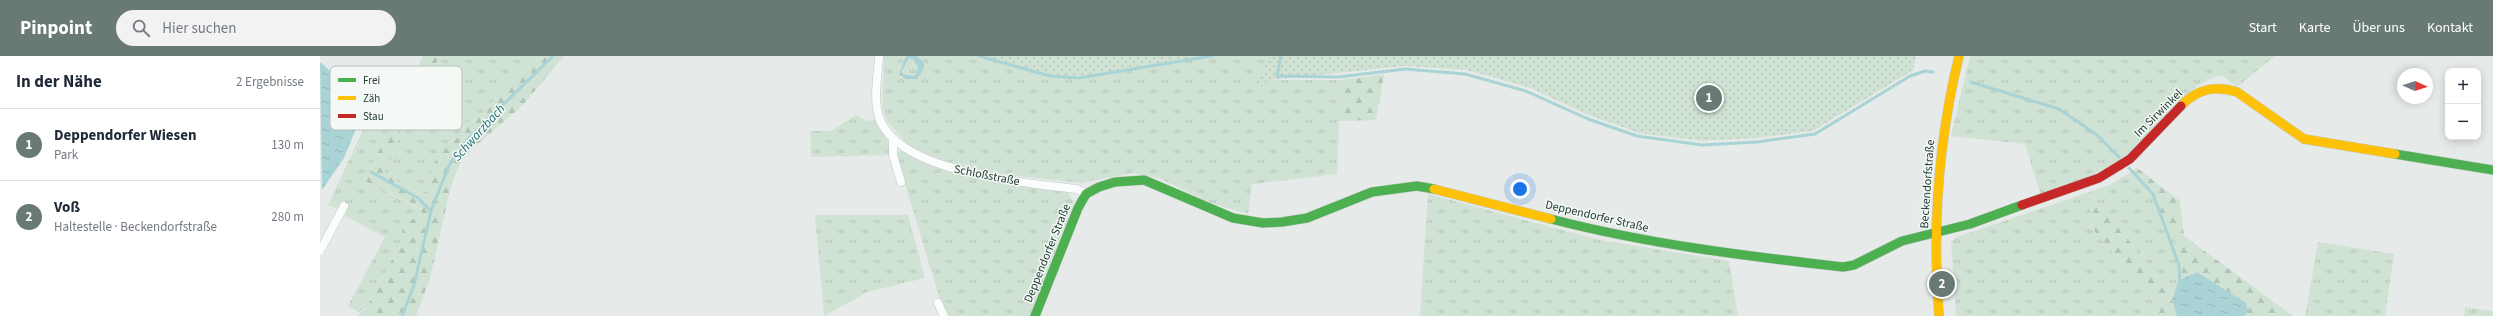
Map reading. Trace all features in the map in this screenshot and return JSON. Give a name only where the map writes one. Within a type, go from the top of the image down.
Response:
[{"type":"street","name":"Schloßstraße","points":[[879,56],[876,105],[879,117],[893,139],[909,150],[957,170],[999,178],[1077,189],[1086,194]]},
{"type":"street","name":"Beckendorfstraße","points":[[1939,316],[1935,232],[1939,158],[1944,121],[1959,56]]},
{"type":"street","name":"Im Sirwinkel","points":[[1935,232],[2027,205],[2104,175],[2130,159],[2189,98],[2209,88],[2227,89],[2237,92],[2277,122],[2304,139],[2493,170]]},
{"type":"street","name":"Schloßstraße","points":[[893,139],[893,155],[901,182]]},
{"type":"street","name":"Deppendorfer Straße","points":[[1035,316],[1078,208],[1086,194],[1115,182],[1144,180],[1234,218],[1264,223],[1307,218],[1372,192],[1417,186],[1445,191],[1606,233],[1734,255],[1827,267],[1854,265],[1891,245],[1935,232]]},
{"type":"street","points":[[320,251],[344,206]]},
{"type":"street","points":[[938,304],[944,316]]},
{"type":"green space","points":[[423,56],[442,56],[434,66],[418,66]]},
{"type":"green space","points":[[442,56],[542,56],[512,79],[481,115],[463,124],[462,127],[462,66],[435,66]]},
{"type":"green space","points":[[542,56],[564,56],[523,105],[473,148],[461,161],[451,186],[430,278],[416,316],[357,316],[367,307],[399,246],[403,228],[407,221],[421,217],[422,209],[363,180],[390,130],[401,130],[392,157],[385,166],[385,173],[419,194],[426,192],[429,186],[433,166],[441,154],[454,142],[462,130],[463,124],[481,115],[512,79]]},
{"type":"green space","points":[[884,56],[906,56],[899,74],[913,79],[924,63],[917,56],[1271,56],[1269,80],[1341,80],[1337,174],[1252,184],[1248,214],[1208,202],[1159,178],[1132,173],[1081,183],[1000,174],[959,165],[929,155],[908,145],[887,121],[882,106]]},
{"type":"green space","points":[[978,56],[1204,56],[1079,77],[1050,74]]},
{"type":"green space","points":[[1271,56],[1916,56],[1913,70],[1813,131],[1756,138],[1702,141],[1639,133],[1589,115],[1528,87],[1466,70],[1404,66],[1269,80],[1256,90],[1252,90]]},
{"type":"green space","points":[[1970,56],[2275,56],[2237,87],[2222,75],[2208,80],[2196,87],[2175,106],[2146,138],[2125,156],[2090,176],[2041,196],[2025,144],[1951,136]]},
{"type":"green space","points":[[909,58],[913,59],[918,67],[916,74],[912,76],[903,74],[902,71]]},
{"type":"green space","points":[[1384,74],[1376,120],[1339,121],[1341,80]]},
{"type":"green space","points":[[856,115],[867,121],[874,120],[888,142],[890,155],[811,157],[810,131],[831,131]]},
{"type":"green space","points":[[363,130],[400,130],[363,180],[422,210],[419,219],[411,219],[403,228],[399,246],[367,307],[359,312],[348,306],[385,237],[345,216],[346,212],[328,205]]},
{"type":"green space","points":[[401,130],[461,130],[458,140],[445,152],[438,162],[430,178],[426,192],[419,194],[385,173],[385,166],[392,157]]},
{"type":"green space","points":[[899,150],[923,163],[955,174],[999,183],[1067,192],[1074,202],[1030,316],[948,316],[940,300],[897,157]]},
{"type":"green space","points":[[2137,168],[2180,201],[2184,236],[2293,316],[2245,316],[2248,311],[2246,303],[2197,272],[2182,279],[2181,264],[2173,236],[2158,209],[2130,173]]},
{"type":"green space","points":[[2130,173],[2158,209],[2173,236],[2178,250],[2182,279],[2178,281],[2173,295],[2093,196],[2090,226],[2157,303],[2158,316],[1956,316],[1951,242],[1957,237],[2107,186]]},
{"type":"green space","points":[[1428,194],[1600,240],[1729,261],[1738,316],[1420,316]]},
{"type":"green space","points":[[2093,196],[2173,295],[2172,300],[2177,316],[2158,316],[2157,303],[2090,226]]},
{"type":"green space","points":[[815,215],[908,215],[925,278],[867,292],[824,316]]},
{"type":"green space","points":[[2318,242],[2394,254],[2385,316],[2305,316]]},
{"type":"green space","points":[[2465,307],[2493,311],[2493,316],[2464,316]]},
{"type":"water","points":[[906,56],[917,56],[924,63],[924,68],[917,79],[906,79],[899,74]],"holes":[[[909,58],[913,59],[918,67],[916,74],[912,76],[903,74],[902,71]]]},
{"type":"water","points":[[320,62],[330,71],[330,130],[356,130],[344,158],[322,190]]},
{"type":"water","points":[[2197,272],[2246,303],[2248,311],[2245,316],[2177,316],[2172,300],[2178,281]]},
{"type":"waterway","name":"Schwarzbach","points":[[402,316],[414,285],[431,211],[449,165],[469,138],[553,56]]},
{"type":"waterway","points":[[979,56],[1050,76],[1079,78],[1212,56]]},
{"type":"waterway","points":[[1281,56],[1277,76],[1338,77],[1405,69],[1465,74],[1526,91],[1588,119],[1637,136],[1702,145],[1757,142],[1815,134],[1910,76],[1925,71],[1933,72]]},
{"type":"waterway","points":[[1971,82],[2059,109],[2097,135],[2119,157]]},
{"type":"waterway","points":[[2129,168],[2153,194],[2179,265],[2180,283]]},
{"type":"waterway","points":[[371,172],[418,198],[431,211]]},
{"type":"traffic: fast","points":[[2395,154],[2493,170]]},
{"type":"traffic: fast","points":[[1035,316],[1078,208],[1086,194],[1099,187],[1115,182],[1144,180],[1233,218],[1263,223],[1307,218],[1372,192],[1417,186],[1434,189]]},
{"type":"traffic: fast","points":[[1551,219],[1623,236],[1733,254],[1843,267],[1854,265],[1902,241],[1970,224],[2022,205]]},
{"type":"traffic: slow","points":[[1939,316],[1936,250],[1938,185],[1946,120],[1959,56]]},
{"type":"traffic: slow","points":[[2181,106],[2187,100],[2200,92],[2214,89],[2229,90],[2237,92],[2304,139],[2395,154]]},
{"type":"traffic: slow","points":[[1434,189],[1551,219]]},
{"type":"traffic: jam","points":[[2022,205],[2099,178],[2130,159],[2181,106]]},
{"type":"place","name":"Deppendorfer Wiesen","points":[[1709,98]]},
{"type":"place","name":"Voß","points":[[1942,284]]}]
